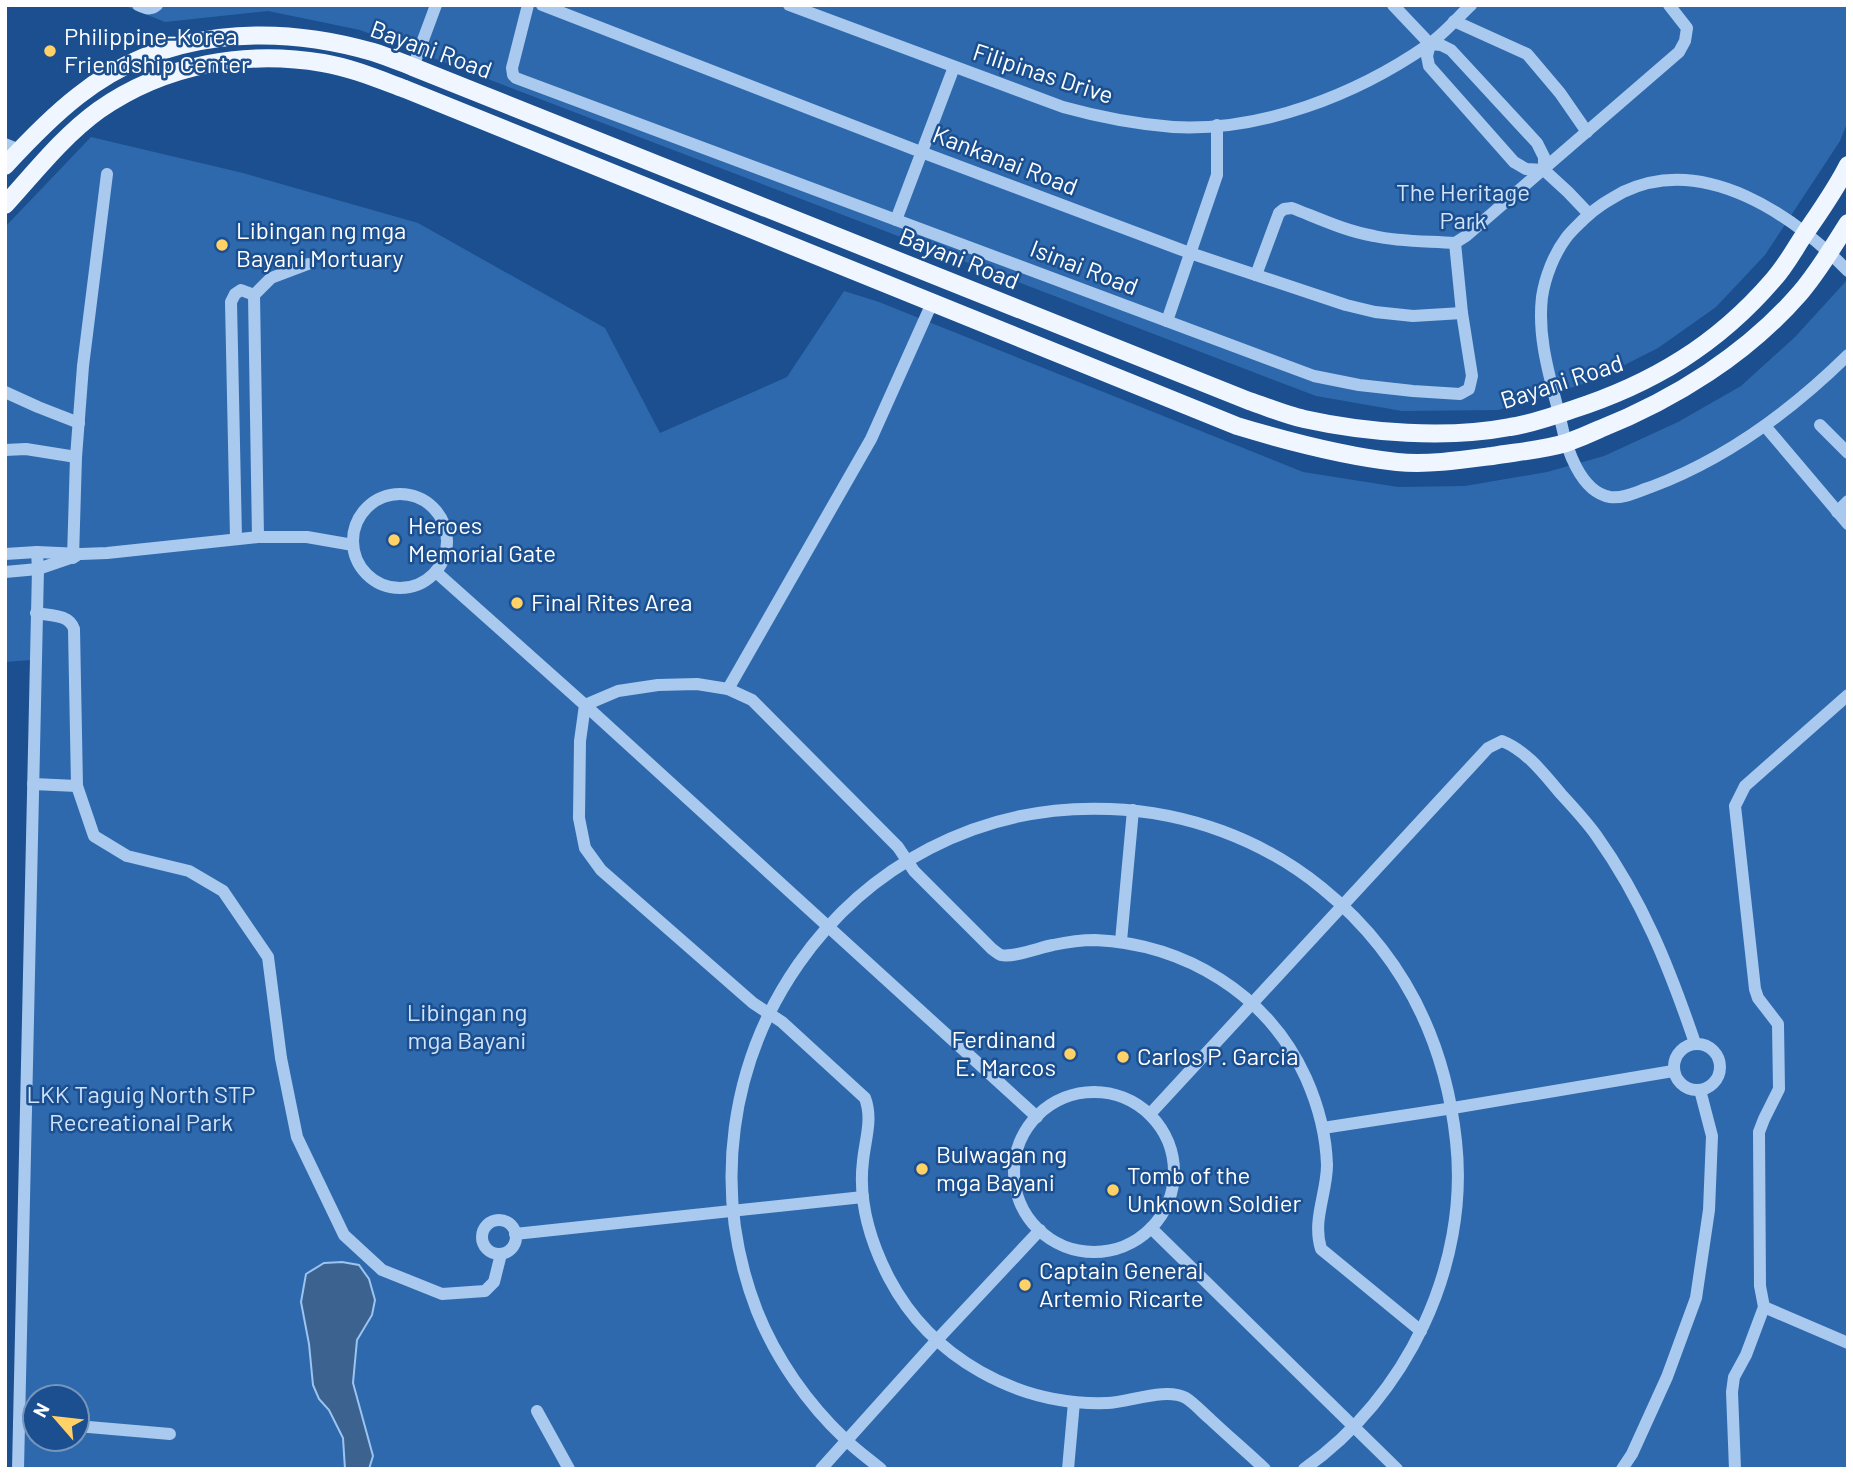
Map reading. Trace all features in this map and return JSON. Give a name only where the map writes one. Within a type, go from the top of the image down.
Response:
[{"type":"main road","name":"Bayani Road","points":[[5,166],[13,147],[37,132],[79,95],[119,69],[159,51],[212,38],[278,36],[416,58],[1249,401],[1303,419],[1354,427],[1403,432],[1461,432],[1510,427],[1608,398],[1660,374],[1711,340],[1743,312],[1775,278],[1838,185],[1848,164]]},
{"type":"main road","name":"Bayani Road","points":[[5,205],[59,145],[97,112],[133,88],[168,74],[215,61],[273,58],[324,63],[359,72],[405,89],[1237,426],[1293,443],[1400,462],[1459,461],[1566,443],[1622,420],[1676,393],[1729,358],[1766,328],[1791,302],[1830,253],[1848,223]]},
{"type":"main road","points":[[405,89],[416,58]]},
{"type":"street","points":[[138,5],[153,9],[157,5]]},
{"type":"street","points":[[416,58],[436,5]]},
{"type":"street","name":"Isinai Road","points":[[528,5],[512,68],[516,78],[1314,376],[1359,385],[1413,391],[1460,394],[1469,389],[1472,376],[1455,243]]},
{"type":"street","name":"Kankanai Road","points":[[542,5],[1190,253],[1346,305],[1375,312],[1413,316],[1462,313]]},
{"type":"street","name":"Filipinas Drive","points":[[789,5],[1063,107],[1098,117],[1175,127],[1217,125],[1301,110],[1362,85],[1430,44],[1471,5]]},
{"type":"street","points":[[1393,5],[1430,44],[1451,50],[1537,143],[1544,157],[1544,170]]},
{"type":"street","points":[[1256,275],[1279,213],[1284,209],[1292,208],[1345,229],[1374,236],[1455,243],[1466,236],[1679,52],[1685,41],[1687,28],[1668,5]]},
{"type":"street","points":[[1454,21],[1527,54],[1560,93],[1587,132]]},
{"type":"street","points":[[1430,44],[1427,55],[1429,66],[1514,162],[1526,169],[1544,170],[1589,214]]},
{"type":"street","points":[[896,220],[954,67]]},
{"type":"street","points":[[1167,321],[1217,175],[1217,125]]},
{"type":"street","points":[[76,555],[76,457],[83,366],[107,173]]},
{"type":"street","points":[[1848,271],[1788,220],[1755,201],[1732,190],[1701,181],[1671,180],[1637,186],[1605,201],[1566,238],[1552,264],[1543,294],[1540,322],[1544,354],[1566,443],[1576,469],[1593,489],[1609,497],[1626,496],[1662,482],[1722,453],[1765,426],[1822,381],[1848,355]]},
{"type":"street","points":[[258,537],[254,295],[271,278],[308,264]]},
{"type":"street","points":[[236,538],[231,302],[241,290],[254,295]]},
{"type":"street","points":[[728,689],[871,439],[932,303]]},
{"type":"street","points":[[5,392],[79,423]]},
{"type":"street","points":[[1821,425],[1848,453]]},
{"type":"street","points":[[1765,426],[1848,524]]},
{"type":"street","points":[[5,450],[26,449],[76,457]]},
{"type":"street","points":[[398,494],[420,498],[429,503],[437,511],[447,531],[443,563],[429,579],[411,588],[390,588],[372,580],[358,564],[352,545],[353,534],[361,514],[377,499],[398,494]]},
{"type":"street","points":[[1837,512],[1848,501]]},
{"type":"street","points":[[5,554],[37,552],[76,555],[258,537],[307,537],[352,545]]},
{"type":"street","points":[[18,1469],[37,552]]},
{"type":"street","points":[[5,572],[38,569],[76,555]]},
{"type":"street","points":[[436,572],[1037,1117]]},
{"type":"street","points":[[36,613],[65,618],[72,622],[74,629],[77,786],[94,836],[127,856],[189,871],[223,891],[268,957],[281,1058],[297,1138],[344,1236],[382,1270],[442,1294],[485,1291],[494,1282],[501,1254]]},
{"type":"street","points":[[585,705],[618,691],[658,685],[696,684],[728,689],[752,700],[898,847],[914,871],[1002,955],[1085,940],[1121,941],[1194,963],[1225,981],[1252,1002],[1279,1032],[1299,1063],[1313,1093],[1323,1128],[1327,1167],[1317,1236],[1321,1249],[1421,1331]]},
{"type":"street","points":[[1735,1469],[1732,1392],[1734,1377],[1746,1355],[1764,1307],[1760,1286],[1759,1132],[1779,1089],[1779,1024],[1758,998],[1755,989],[1735,806],[1745,786],[1848,695]]},
{"type":"street","points":[[585,705],[578,782],[579,818],[585,848],[601,870],[753,1003],[782,1022],[865,1098],[869,1115],[863,1163],[863,1198],[870,1235],[888,1277],[906,1307],[936,1341],[967,1364],[997,1381],[1037,1395],[1074,1402],[1110,1403],[1166,1394],[1186,1398],[1265,1469]]},
{"type":"street","points":[[1150,1114],[1488,748],[1502,741],[1516,747],[1545,775],[1595,833],[1625,878],[1650,924],[1695,1043]]},
{"type":"street","points":[[33,784],[77,786]]},
{"type":"street","points":[[880,1469],[846,1441],[811,1403],[781,1360],[758,1313],[741,1264],[732,1212],[731,1161],[736,1110],[749,1060],[768,1012],[795,967],[827,926],[865,891],[907,860],[949,839],[993,822],[1039,812],[1086,808],[1133,810],[1179,817],[1267,850],[1306,875],[1342,904],[1375,939],[1402,977],[1425,1018],[1442,1062],[1453,1108],[1458,1154],[1457,1199],[1451,1245],[1438,1289],[1421,1331],[1380,1397],[1354,1427],[1304,1469]]},
{"type":"street","points":[[1121,941],[1133,810]]},
{"type":"street","points":[[1695,1043],[1711,1048],[1720,1064],[1720,1073],[1713,1084],[1700,1090],[1688,1089],[1678,1082],[1673,1071],[1674,1059],[1682,1048],[1695,1043]]},
{"type":"street","points":[[1323,1128],[1673,1071]]},
{"type":"street","points":[[1622,1469],[1632,1454],[1667,1377],[1696,1298],[1709,1210],[1712,1136],[1700,1090]]},
{"type":"street","points":[[1093,1092],[1123,1097],[1150,1114],[1168,1139],[1174,1170],[1168,1201],[1151,1228],[1126,1245],[1096,1252],[1080,1251],[1066,1246],[1052,1240],[1040,1230],[1022,1205],[1015,1175],[1020,1143],[1037,1117],[1048,1106],[1062,1099],[1093,1092]]},
{"type":"street","points":[[515,1234],[863,1198]]},
{"type":"street","points":[[494,1221],[505,1221],[515,1234],[511,1249],[501,1254],[490,1252],[482,1238],[485,1227],[494,1221]]},
{"type":"street","points":[[1151,1228],[1397,1469]]},
{"type":"street","points":[[821,1469],[1040,1230]]},
{"type":"street","points":[[1764,1307],[1848,1343]]},
{"type":"street","points":[[1068,1469],[1074,1402]]},
{"type":"street","points":[[537,1412],[569,1469]]},
{"type":"street","points":[[91,1427],[170,1433]]},
{"type":"green space","name":"The Heritage Park","points":[[123,5],[1848,5],[1848,121],[1840,141],[1765,255],[1716,307],[1658,348],[1593,381],[1498,410],[1402,411],[1316,396],[360,30],[268,11],[165,22]]},
{"type":"green space","name":"Libingan ng mga Bayani","points":[[91,137],[243,173],[418,223],[605,328],[660,433],[787,377],[844,291],[879,302],[1303,472],[1398,487],[1465,486],[1547,472],[1604,456],[1678,422],[1741,386],[1795,337],[1848,279],[1848,1469],[16,1469],[31,660],[5,662],[5,227]]},
{"type":"shaded area","points":[[324,1263],[359,1265],[369,1279],[375,1300],[372,1315],[357,1340],[353,1383],[373,1456],[369,1469],[345,1469],[343,1438],[313,1385],[301,1302],[306,1274]]},
{"type":"place","name":"Philippine-Korea Friendship Center","points":[[50,51]]},
{"type":"place","name":"Libingan ng mga Bayani Mortuary","points":[[222,245]]},
{"type":"place","name":"Heroes Memorial Gate","points":[[394,540]]},
{"type":"place","name":"Final Rites Area","points":[[517,603]]},
{"type":"place","name":"Ferdinand E. Marcos","points":[[1070,1054]]},
{"type":"place","name":"Carlos P. Garcia","points":[[1123,1057]]},
{"type":"place","name":"Bulwagan ng mga Bayani","points":[[922,1169]]},
{"type":"place","name":"Tomb of the Unknown Soldier","points":[[1113,1190]]},
{"type":"place","name":"Captain General Artemio Ricarte","points":[[1025,1285]]},
{"type":"park label","name":"LKK Taguig North STP Recreational Park","points":[[141,1109]]}]
